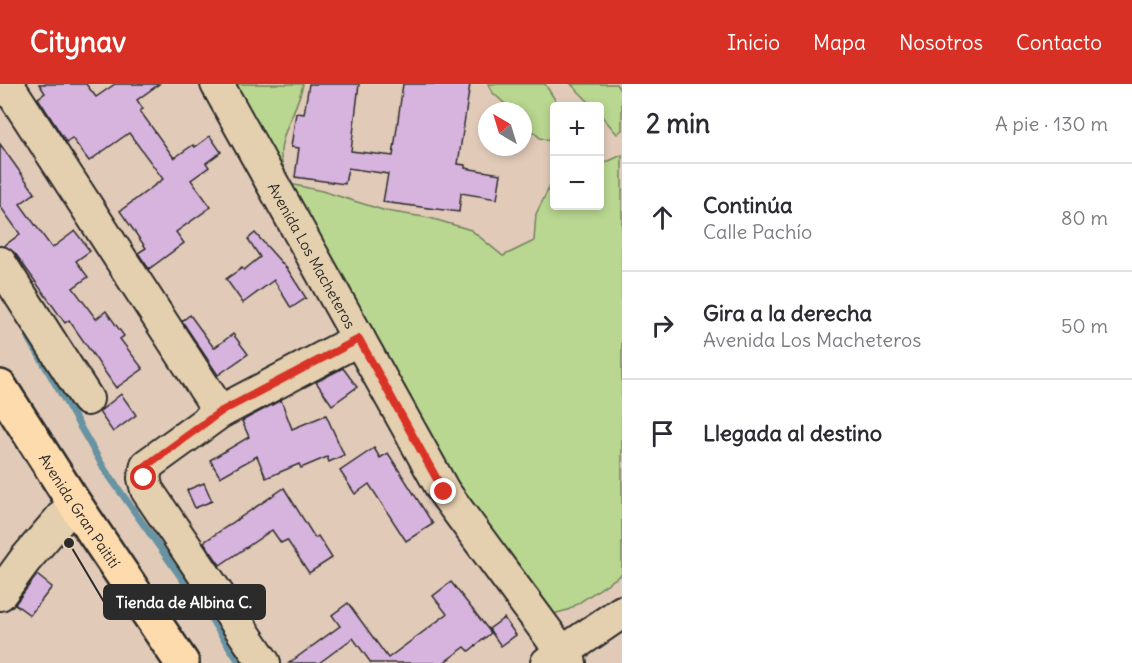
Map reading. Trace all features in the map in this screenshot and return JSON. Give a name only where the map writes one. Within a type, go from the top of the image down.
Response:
[{"type":"main road","name":"Avenida Gran Paitití","points":[[0,387],[74,503],[182,663]]},
{"type":"street","points":[[7,84],[220,412]]},
{"type":"street","name":"Avenida Los Macheteros","points":[[217,84],[444,492],[560,660]]},
{"type":"street","points":[[0,263],[87,399]]},
{"type":"street","points":[[264,663],[147,490],[144,478],[147,465],[220,412],[359,339]]},
{"type":"street","points":[[0,594],[25,560],[74,503]]},
{"type":"street","points":[[560,660],[622,612]]},
{"type":"green space","points":[[231,84],[303,84],[281,148],[281,157],[290,184],[322,191],[386,211],[430,218],[471,230],[503,256],[534,241],[536,214],[550,186],[550,210],[604,210],[604,163],[622,155],[622,574],[568,610],[549,615],[467,507]]},
{"type":"green space","points":[[488,84],[545,84],[556,102],[550,102],[550,141],[540,138],[532,130],[532,102],[503,102],[493,93]]},
{"type":"green space","points":[[571,84],[616,84],[622,93],[622,130],[617,134],[604,119],[604,102],[589,102]]},
{"type":"building","points":[[39,84],[86,84],[96,97],[115,84],[159,84],[137,100],[143,109],[140,111],[174,158],[210,136],[221,152],[206,163],[209,167],[191,180],[211,207],[176,232],[184,243],[149,269],[138,253],[146,248],[120,211],[163,179],[129,133],[89,161],[72,138],[66,142],[38,98],[45,93]]},
{"type":"building","points":[[309,84],[359,84],[351,151],[393,156],[403,84],[470,84],[458,164],[465,165],[465,168],[501,174],[497,199],[461,193],[459,212],[383,202],[388,174],[348,168],[345,184],[295,177],[299,148],[291,147],[296,113],[304,114]]},
{"type":"building","points":[[0,144],[35,193],[20,204],[52,248],[75,231],[90,251],[76,261],[88,277],[73,288],[96,319],[106,311],[124,336],[120,339],[143,369],[116,388],[69,320],[65,323],[15,253],[4,246],[20,234],[0,206]]},
{"type":"building","points":[[255,233],[288,270],[306,298],[291,308],[274,280],[243,303],[226,279],[242,268],[244,270],[260,257],[248,239]]},
{"type":"building","points":[[190,315],[214,348],[233,334],[248,354],[218,375],[182,321]]},
{"type":"building","points":[[343,368],[357,387],[332,405],[316,382]]},
{"type":"building","points":[[121,394],[136,415],[113,432],[99,412]]},
{"type":"building","points":[[281,400],[292,429],[326,415],[344,455],[329,462],[327,457],[301,468],[299,464],[266,478],[257,456],[220,477],[210,460],[249,437],[242,421]]},
{"type":"building","points":[[374,448],[380,458],[388,453],[433,524],[406,541],[369,484],[355,494],[340,471]]},
{"type":"building","points":[[204,483],[212,501],[195,508],[187,490]]},
{"type":"building","points":[[284,488],[315,538],[318,536],[332,558],[309,573],[287,540],[281,543],[272,530],[220,565],[204,542]]},
{"type":"building","points":[[37,575],[52,587],[30,615],[15,604]]},
{"type":"building","points":[[451,582],[491,633],[469,651],[465,647],[443,663],[371,663],[353,638],[319,663],[289,663],[340,626],[332,615],[348,603],[388,658],[447,614],[433,596]]},
{"type":"building","points":[[504,618],[516,635],[501,646],[489,629]]},
{"type":"waterway","points":[[28,336],[105,470],[240,663]]},
{"type":"place","name":"Tienda de Albina C.","points":[[69,543]]},
{"type":"route","points":[[144,478],[147,465],[220,412],[359,339],[444,492]]}]
